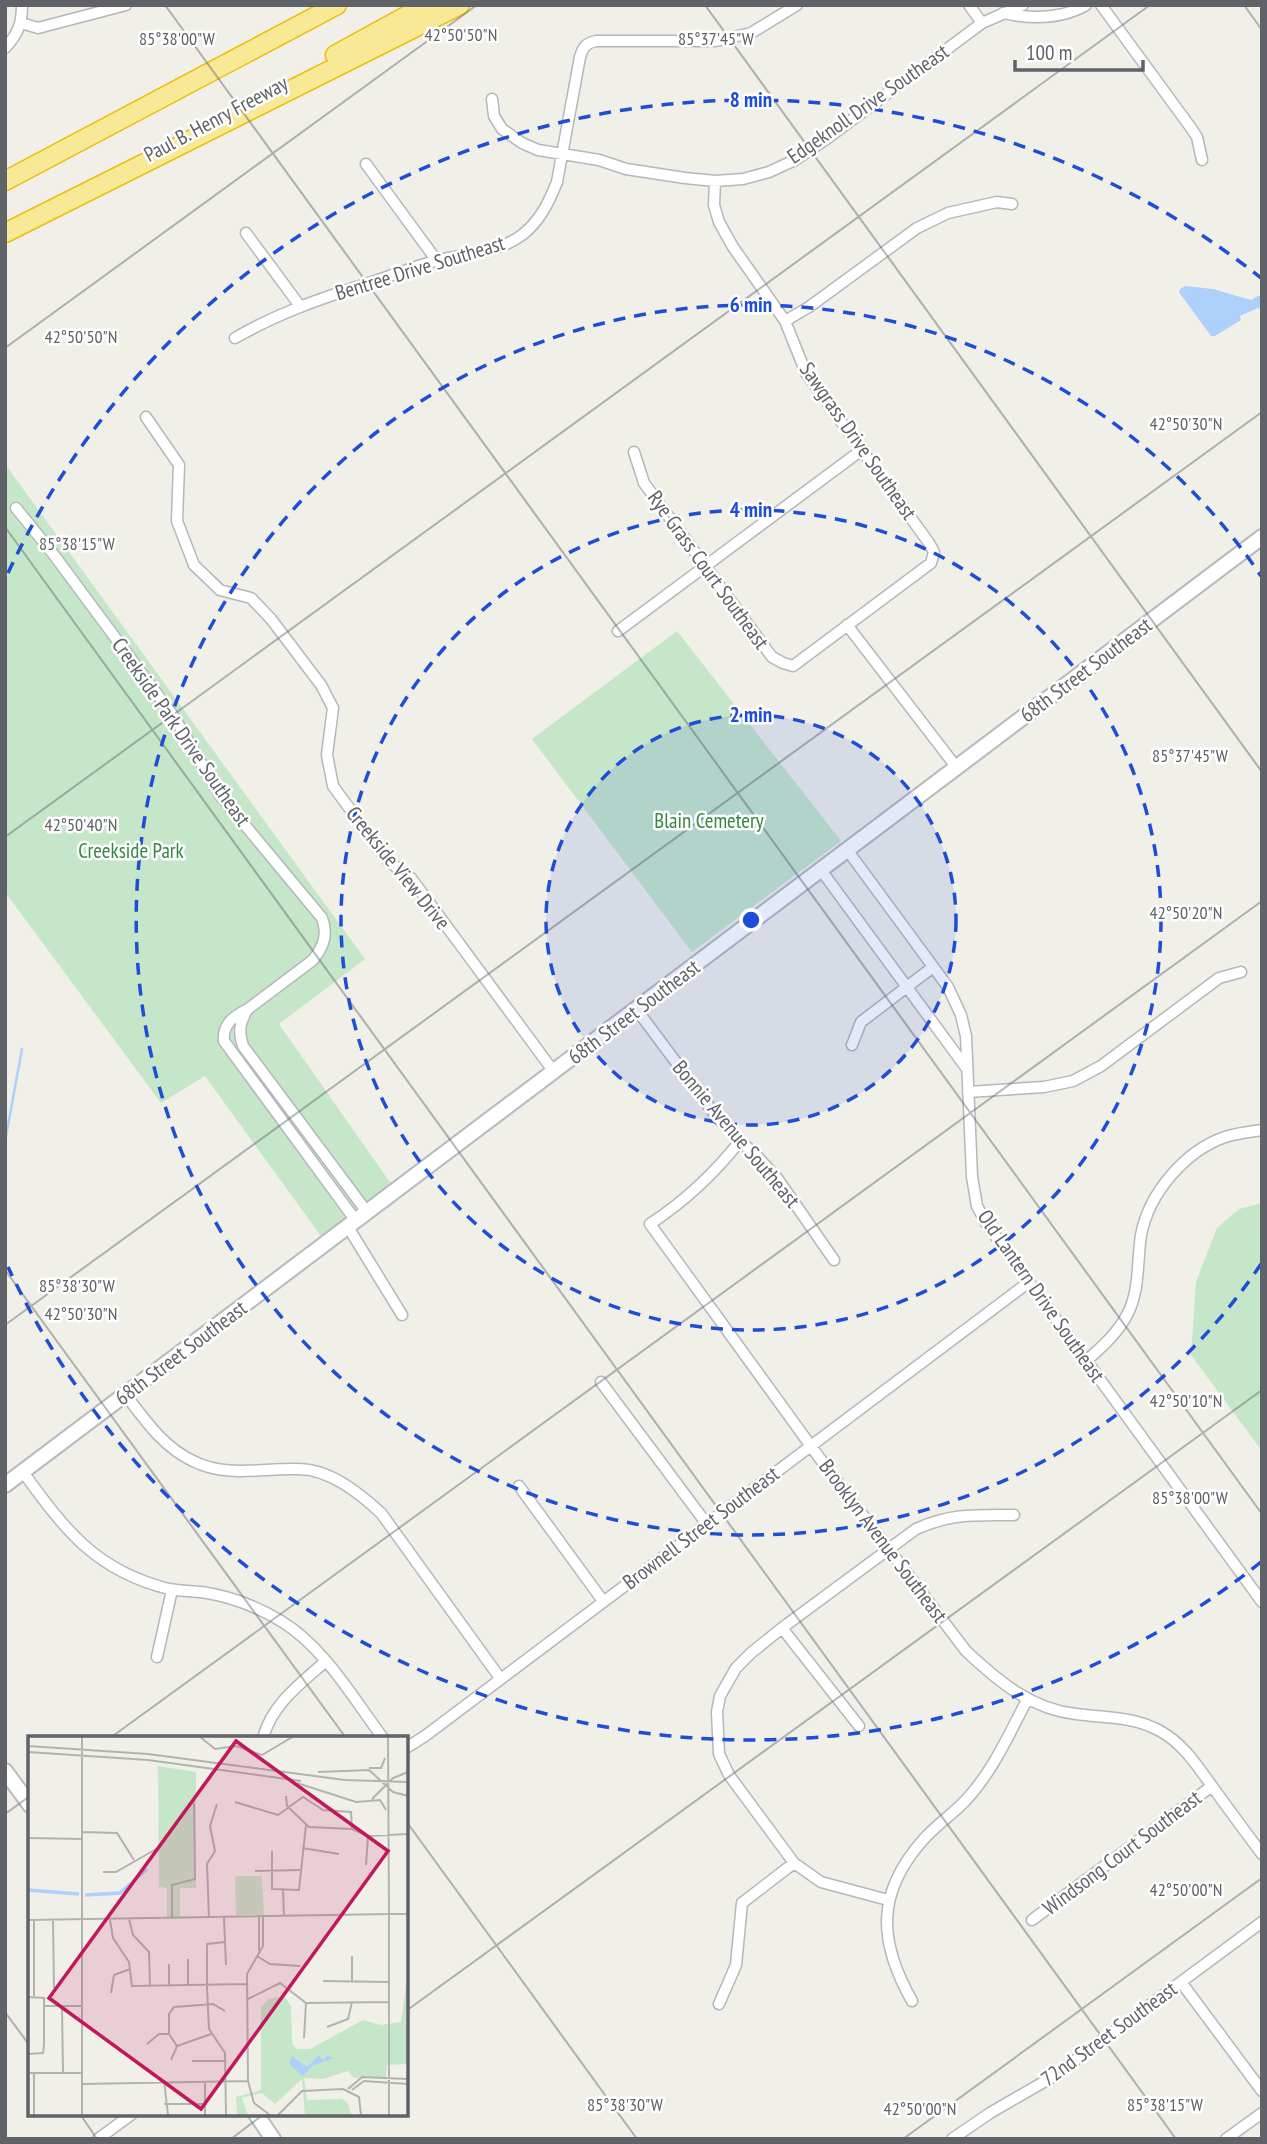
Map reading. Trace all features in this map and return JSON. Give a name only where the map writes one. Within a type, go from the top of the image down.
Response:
[{"type":"highway","points":[[58,153],[317,5]]},
{"type":"highway","name":"Paul B. Henry Freeway","points":[[5,181],[337,5]]},
{"type":"highway","name":"Paul B. Henry Freeway","points":[[5,233],[426,5]]},
{"type":"highway","points":[[5,233],[460,5]]},
{"type":"main road","name":"68th Street Southeast","points":[[5,1485],[1262,537]]},
{"type":"main road","points":[[5,1771],[28,1802]]},
{"type":"main road","points":[[257,2116],[273,2139]]},
{"type":"street","points":[[5,48],[18,33],[22,5]]},
{"type":"street","points":[[21,23],[38,27],[126,5]]},
{"type":"street","name":"Bentree Drive Southeast","points":[[235,338],[300,306],[437,261],[498,248],[522,235],[540,217],[557,182],[583,48],[588,43],[716,41],[751,33],[797,5]]},
{"type":"street","points":[[969,5],[982,23]]},
{"type":"street","name":"Edgeknoll Drive Southeast","points":[[492,99],[494,116],[502,129],[538,150],[598,160],[626,169],[715,181],[743,179],[769,172],[795,160],[982,23],[1023,5]]},
{"type":"street","points":[[1003,13],[1041,18],[1070,12],[1086,5]]},
{"type":"street","points":[[1101,5],[1197,137],[1202,160]]},
{"type":"street","points":[[366,164],[437,261]]},
{"type":"street","name":"Sawgrass Drive Southeast","points":[[715,181],[714,205],[719,222],[733,247],[785,321],[806,373],[863,449],[934,552],[931,563],[847,625]]},
{"type":"street","points":[[785,321],[809,307],[917,228],[948,213],[997,202],[1012,204]]},
{"type":"street","points":[[246,233],[300,306]]},
{"type":"street","name":"Creekside View Drive","points":[[146,417],[179,465],[177,521],[194,565],[220,590],[251,598],[271,619],[321,685],[333,708],[327,755],[333,786],[388,861],[411,878],[554,1072]]},
{"type":"street","points":[[618,631],[863,449]]},
{"type":"street","name":"Rye Grass Court Southeast","points":[[634,452],[644,483],[772,657],[793,666],[847,625]]},
{"type":"street","name":"Creekside Park Drive Southeast","points":[[16,509],[54,555],[174,717],[220,795],[322,918],[326,928],[325,938],[313,960],[229,1020],[223,1036],[224,1041],[357,1220]]},
{"type":"street","points":[[847,625],[957,768]]},
{"type":"street","name":"Old Lantern Drive Southeast","points":[[848,851],[948,987],[961,1015],[965,1036],[972,1177],[977,1206],[986,1223],[1262,1602]]},
{"type":"street","points":[[821,870],[967,1069]]},
{"type":"street","points":[[852,1045],[861,1022],[933,967]]},
{"type":"street","points":[[968,1092],[1044,1087],[1073,1081],[1101,1066],[1219,978],[1241,972]]},
{"type":"street","points":[[248,1009],[240,1021],[239,1034],[243,1046],[357,1220],[402,1315]]},
{"type":"street","name":"Bonnie Avenue Southeast","points":[[637,1010],[696,1091],[777,1178],[834,1260]]},
{"type":"street","points":[[1086,1361],[1111,1339],[1129,1312],[1138,1277],[1142,1233],[1147,1215],[1162,1189],[1180,1166],[1201,1149],[1223,1138],[1262,1130]]},
{"type":"street","name":"Brooklyn Avenue Southeast","points":[[740,1141],[687,1198],[650,1224],[811,1445],[966,1651],[995,1678],[1027,1700],[1074,1714],[1142,1722],[1162,1732],[1178,1743],[1198,1765],[1262,1854]]},
{"type":"street","name":"Brownell Street Southeast","points":[[408,1747],[1029,1282]]},
{"type":"street","points":[[601,1382],[706,1523]]},
{"type":"street","points":[[125,1394],[162,1441],[203,1466],[221,1471],[300,1468],[336,1479],[361,1495],[381,1513],[500,1678]]},
{"type":"street","points":[[23,1472],[52,1513],[81,1545],[107,1564],[172,1590],[203,1592],[256,1608],[293,1630],[326,1661],[382,1736]]},
{"type":"street","points":[[519,1486],[603,1601]]},
{"type":"street","points":[[888,1900],[821,1882],[794,1863],[729,1774],[719,1754],[717,1712],[720,1696],[736,1668],[782,1628],[916,1529],[937,1519],[966,1515],[1014,1515]]},
{"type":"street","points":[[157,1657],[172,1590]]},
{"type":"street","points":[[782,1628],[859,1726]]},
{"type":"street","points":[[264,1736],[280,1706],[294,1688],[326,1661]]},
{"type":"street","points":[[912,2001],[898,1976],[889,1950],[888,1900],[896,1879],[918,1847],[967,1800],[990,1770],[1027,1700]]},
{"type":"street","name":"Windsong Court Southeast","points":[[1032,1920],[1212,1786]]},
{"type":"street","points":[[719,2004],[736,1965],[742,1903],[794,1863]]},
{"type":"street","name":"72nd Street Southeast","points":[[952,2139],[990,2113],[1054,2076],[1262,1922]]},
{"type":"street","points":[[1181,1982],[1262,2091]]},
{"type":"street","points":[[1226,2139],[1262,2113]]},
{"type":"street","points":[[103,2137],[129,2116]]},
{"type":"green space","name":"Creekside Park","points":[[5,464],[365,959],[279,1024],[396,1191],[326,1243],[205,1076],[161,1103],[5,892]]},
{"type":"green space","name":"Blain Cemetery","points":[[677,631],[841,841],[692,952],[532,739]]},
{"type":"green space","points":[[1262,1203],[1262,1451],[1191,1355],[1196,1282],[1217,1228],[1239,1209]]},
{"type":"water","points":[[1185,286],[1213,289],[1251,300],[1262,296],[1262,309],[1258,308],[1240,316],[1241,320],[1211,336],[1179,292]]},
{"type":"waterway","points":[[5,1142],[22,1049]]}]
